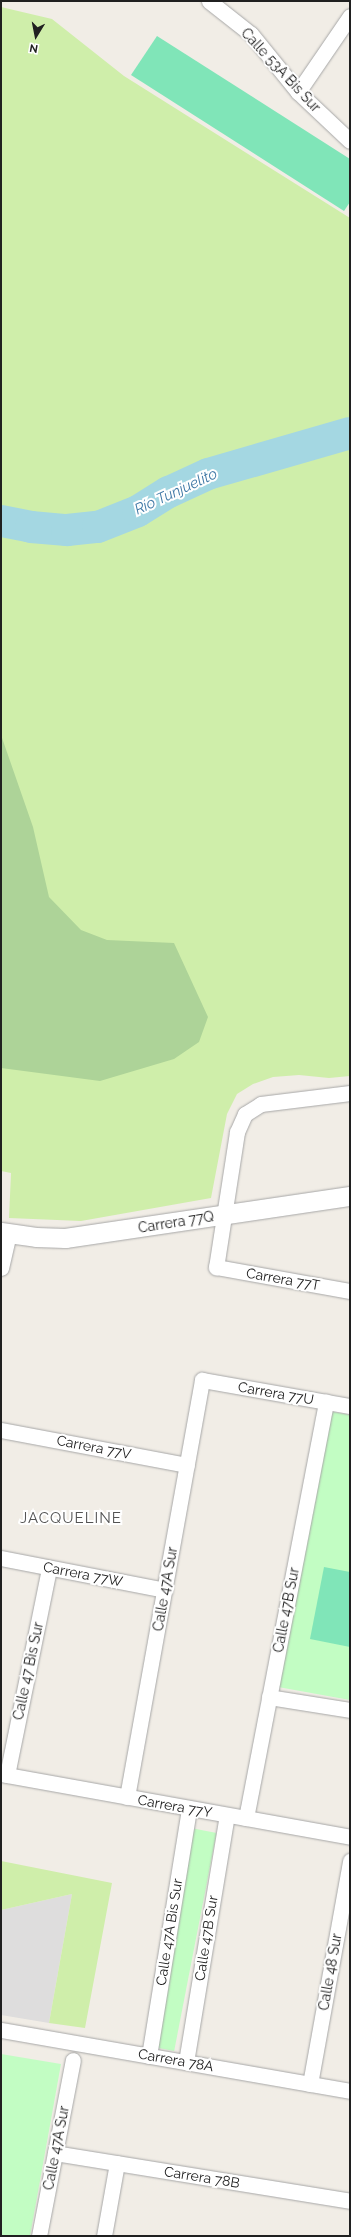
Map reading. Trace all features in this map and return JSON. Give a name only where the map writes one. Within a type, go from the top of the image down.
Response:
[{"type":"street","name":"Calle 53A Bis Sur","points":[[209,1],[251,34],[298,92],[350,141]]},
{"type":"street","points":[[298,92],[350,16]]},
{"type":"street","points":[[223,1215],[237,1132],[245,1114],[262,1104],[350,1093]]},
{"type":"street","name":"Carrera 77Q","points":[[5,1233],[65,1238],[350,1196]]},
{"type":"street","name":"Carrera 77T","points":[[223,1215],[216,1267],[350,1292]]},
{"type":"street","points":[[1,1268],[5,1233]]},
{"type":"street","name":"Carrera 77U","points":[[202,1380],[350,1406]]},
{"type":"street","name":"Calle 47A Sur","points":[[128,1797],[202,1380]]},
{"type":"street","name":"Calle 47B Sur","points":[[246,1818],[326,1402]]},
{"type":"street","name":"Carrera 77V","points":[[1,1430],[187,1465]]},
{"type":"street","name":"Carrera 77W","points":[[1,1558],[164,1590]]},
{"type":"street","name":"Calle 47 Bis Sur","points":[[4,1775],[49,1568]]},
{"type":"street","points":[[269,1697],[350,1710]]},
{"type":"street","name":"Carrera 77Y","points":[[4,1775],[350,1837]]},
{"type":"street","name":"Calle 47A Bis Sur","points":[[149,2056],[189,1808]]},
{"type":"street","name":"Calle 47B Sur","points":[[186,2062],[227,1815]]},
{"type":"street","name":"Calle 48 Sur","points":[[310,2084],[350,1860]]},
{"type":"street","name":"Carrera 78A","points":[[1,2030],[350,2091]]},
{"type":"street","name":"Calle 47A Sur","points":[[39,2236],[73,2060]]},
{"type":"street","name":"Carrera 78B","points":[[55,2153],[350,2201]]},
{"type":"street","points":[[104,2236],[117,2163]]},
{"type":"shaded area","points":[[72,1894],[49,2023],[1,2015],[1,1910]]},
{"type":"green space","points":[[1,7],[52,19],[124,76],[350,218],[350,1076],[329,1078],[299,1075],[273,1077],[253,1084],[237,1094],[227,1114],[211,1198],[81,1221],[9,1218],[11,1173],[1,1171]]},
{"type":"green space","points":[[157,36],[350,159],[350,202],[344,211],[131,75]]},
{"type":"green space","points":[[1,735],[33,827],[49,897],[81,930],[107,940],[174,943],[208,1017],[199,1042],[174,1059],[100,1081],[1,1068]]},
{"type":"green space","points":[[329,1411],[350,1415],[350,1700],[278,1687]]},
{"type":"green space","points":[[324,1567],[350,1572],[350,1647],[310,1639]]},
{"type":"green space","points":[[191,1828],[217,1833],[174,2051],[149,2046]]},
{"type":"green space","points":[[1,1861],[112,1883],[85,2028],[49,2023],[72,1894],[1,1910]]},
{"type":"green space","points":[[1,2054],[61,2064],[30,2236],[1,2236]]},
{"type":"waterway","name":"Río Tunjuelito","points":[[1,521],[31,527],[67,530],[98,527],[138,511],[169,492],[208,474],[350,433]]},
{"type":"district","name":"JACQUELINE","points":[[71,1519]]}]
